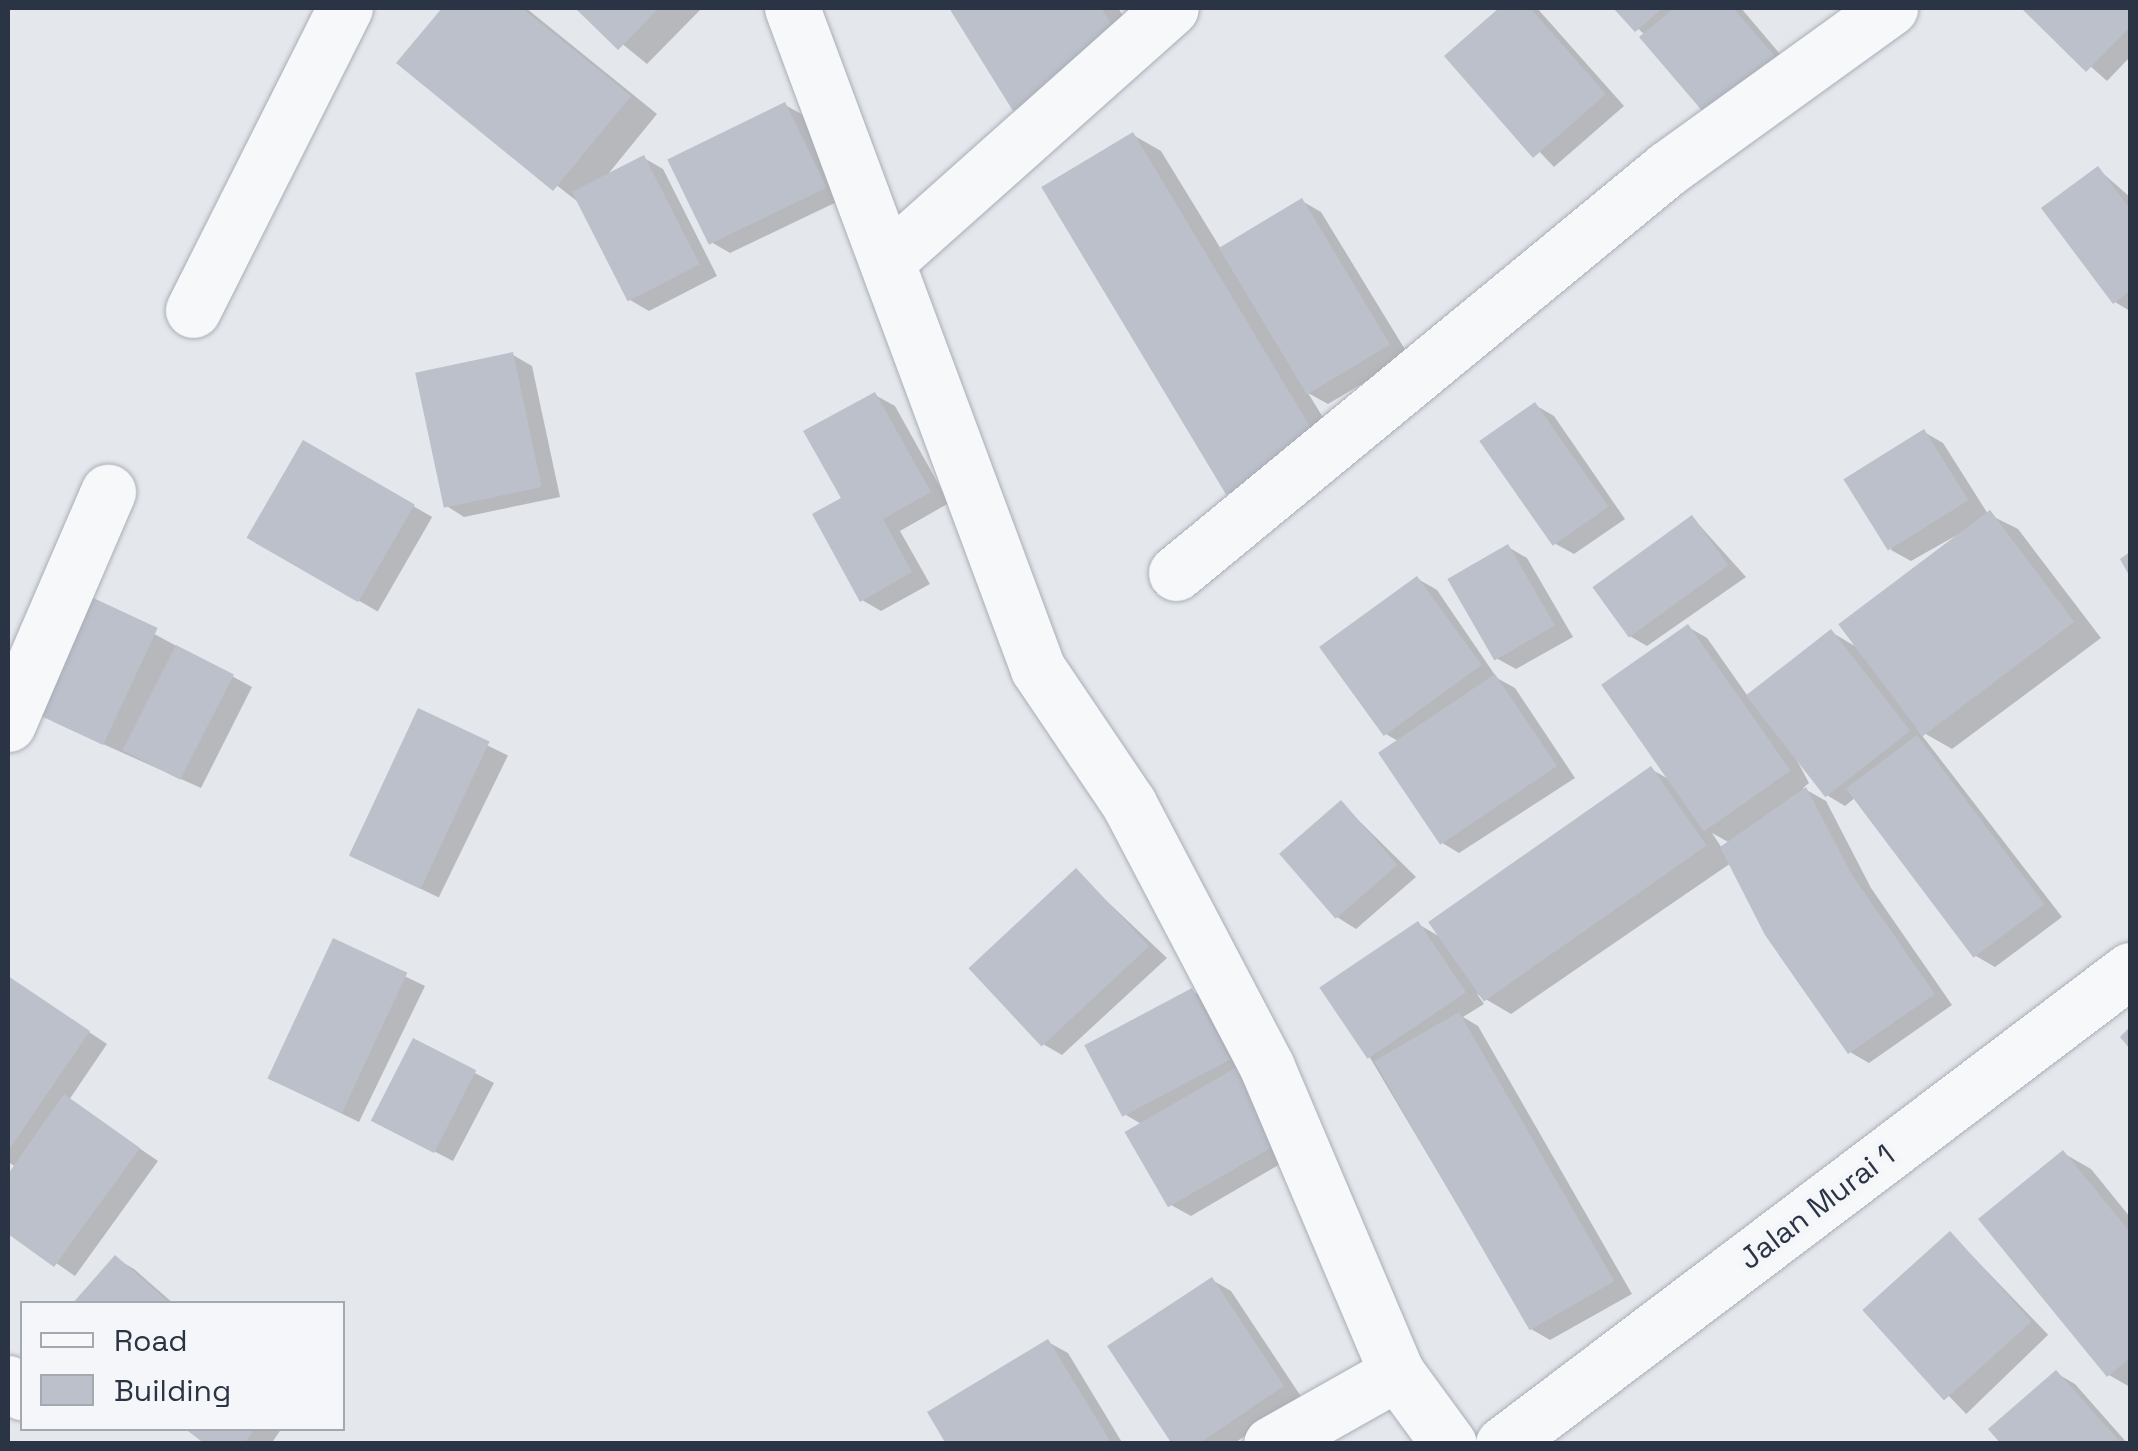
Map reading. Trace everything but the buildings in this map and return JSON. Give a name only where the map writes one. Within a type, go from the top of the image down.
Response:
[{"type":"street","points":[[193,310],[345,8]]},
{"type":"street","points":[[792,8],[1038,669],[1129,804],[1267,1067],[1397,1373],[1449,1444]]},
{"type":"street","points":[[887,262],[1171,8]]},
{"type":"street","points":[[1176,573],[1668,168],[1890,8]]},
{"type":"street","points":[[8,724],[108,492]]},
{"type":"street","name":"Jalan Murai 1","points":[[1503,1444],[2130,970]]},
{"type":"street","points":[[1271,1444],[1397,1373]]}]
